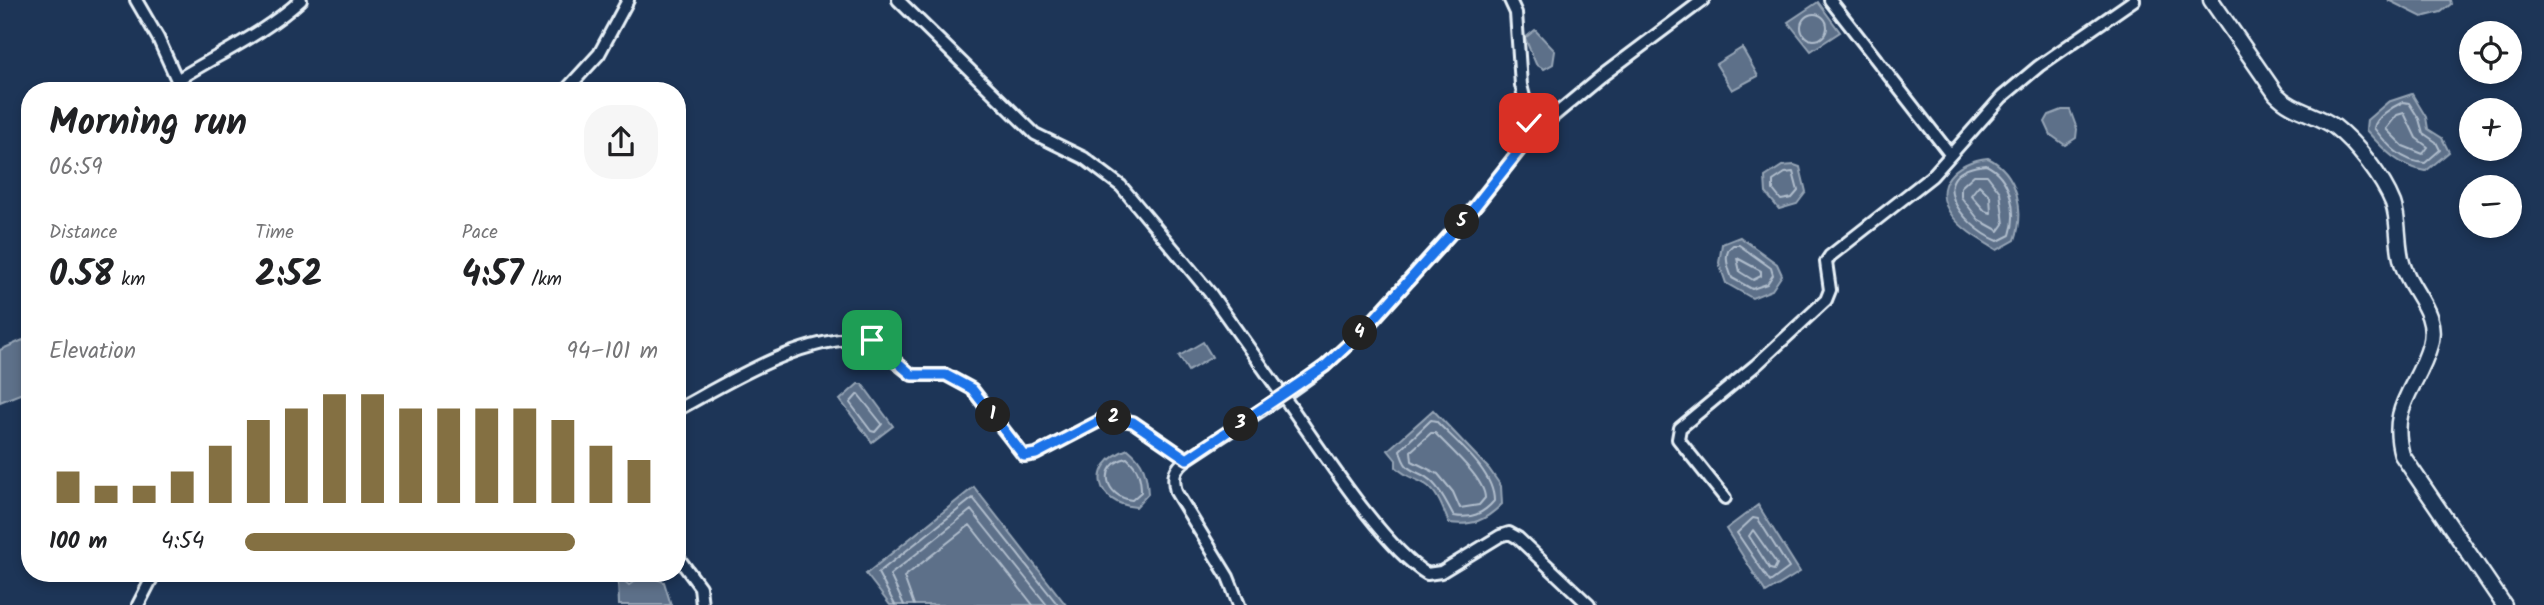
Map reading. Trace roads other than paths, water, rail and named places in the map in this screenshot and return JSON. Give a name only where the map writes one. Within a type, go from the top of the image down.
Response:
[{"type":"main road","points":[[2211,0],[2276,94],[2288,107],[2333,125],[2356,145],[2392,202],[2403,267],[2422,299],[2432,323],[2431,344],[2398,419],[2402,455],[2504,605]]},
{"type":"street","points":[[136,0],[158,38],[177,82]]},
{"type":"street","points":[[184,82],[210,59],[246,43],[301,0]]},
{"type":"street","points":[[573,82],[599,54],[628,0]]},
{"type":"street","points":[[898,0],[1035,134],[1084,158],[1121,186],[1210,293],[1374,520],[1415,567],[1427,575],[1441,572],[1500,536],[1510,533],[1589,605]]},
{"type":"street","points":[[1510,0],[1516,13],[1521,85],[1533,133]]},
{"type":"street","points":[[1239,605],[1228,577],[1176,492],[1173,479],[1176,468],[1325,366],[1367,327],[1473,209],[1533,133],[1613,67],[1703,0]]},
{"type":"street","points":[[1830,0],[1950,154]]},
{"type":"street","points":[[1725,498],[1678,439],[1680,428],[1813,314],[1830,290],[1826,262],[1830,256],[1932,176],[2002,97],[2039,66],[2134,0]]},
{"type":"street","points":[[686,406],[792,353],[865,338],[912,375],[946,375],[972,389],[1024,456],[1036,454],[1107,417],[1133,422],[1187,459]]},
{"type":"street","points":[[686,568],[700,587],[702,605]]},
{"type":"street","points":[[138,605],[150,582]]},
{"type":"water","points":[[2388,0],[2450,0],[2451,4],[2441,12],[2422,17]]},
{"type":"water","points":[[1818,2],[1840,32],[1811,51],[1788,22]]},
{"type":"water","points":[[1535,30],[1555,51],[1553,64],[1544,69],[1536,64],[1525,38]]},
{"type":"water","points":[[1742,48],[1758,76],[1732,90],[1716,64]]},
{"type":"water","points":[[2412,94],[2426,117],[2428,129],[2442,138],[2449,152],[2426,171],[2400,162],[2366,130],[2367,120],[2388,102]]},
{"type":"water","points":[[2070,110],[2077,129],[2076,138],[2065,145],[2051,135],[2045,122],[2049,115]]},
{"type":"water","points":[[1988,158],[2006,173],[2019,205],[2015,240],[1997,250],[1957,222],[1946,205],[1944,195],[1945,185],[1957,170],[1966,164]]},
{"type":"water","points":[[1782,166],[1800,167],[1806,192],[1797,204],[1779,209],[1766,193],[1765,177]]},
{"type":"water","points":[[1740,237],[1777,264],[1782,275],[1772,290],[1752,298],[1726,283],[1719,263],[1722,244]]},
{"type":"water","points":[[21,341],[21,394],[0,402],[0,350]]},
{"type":"water","points":[[1203,342],[1212,357],[1188,371],[1179,356]]},
{"type":"water","points":[[858,384],[862,384],[893,426],[872,442],[840,400]]},
{"type":"water","points":[[1433,410],[1489,469],[1501,486],[1502,504],[1478,521],[1449,523],[1433,491],[1396,467],[1396,460],[1388,450]]},
{"type":"water","points":[[1128,449],[1141,464],[1147,480],[1148,494],[1136,507],[1112,499],[1101,483],[1105,464]]},
{"type":"water","points":[[974,487],[1066,605],[890,605],[866,574]]},
{"type":"water","points":[[1758,505],[1800,572],[1766,593],[1726,529]]},
{"type":"water","points":[[618,582],[629,585],[633,582],[664,582],[671,605],[619,605]]}]
